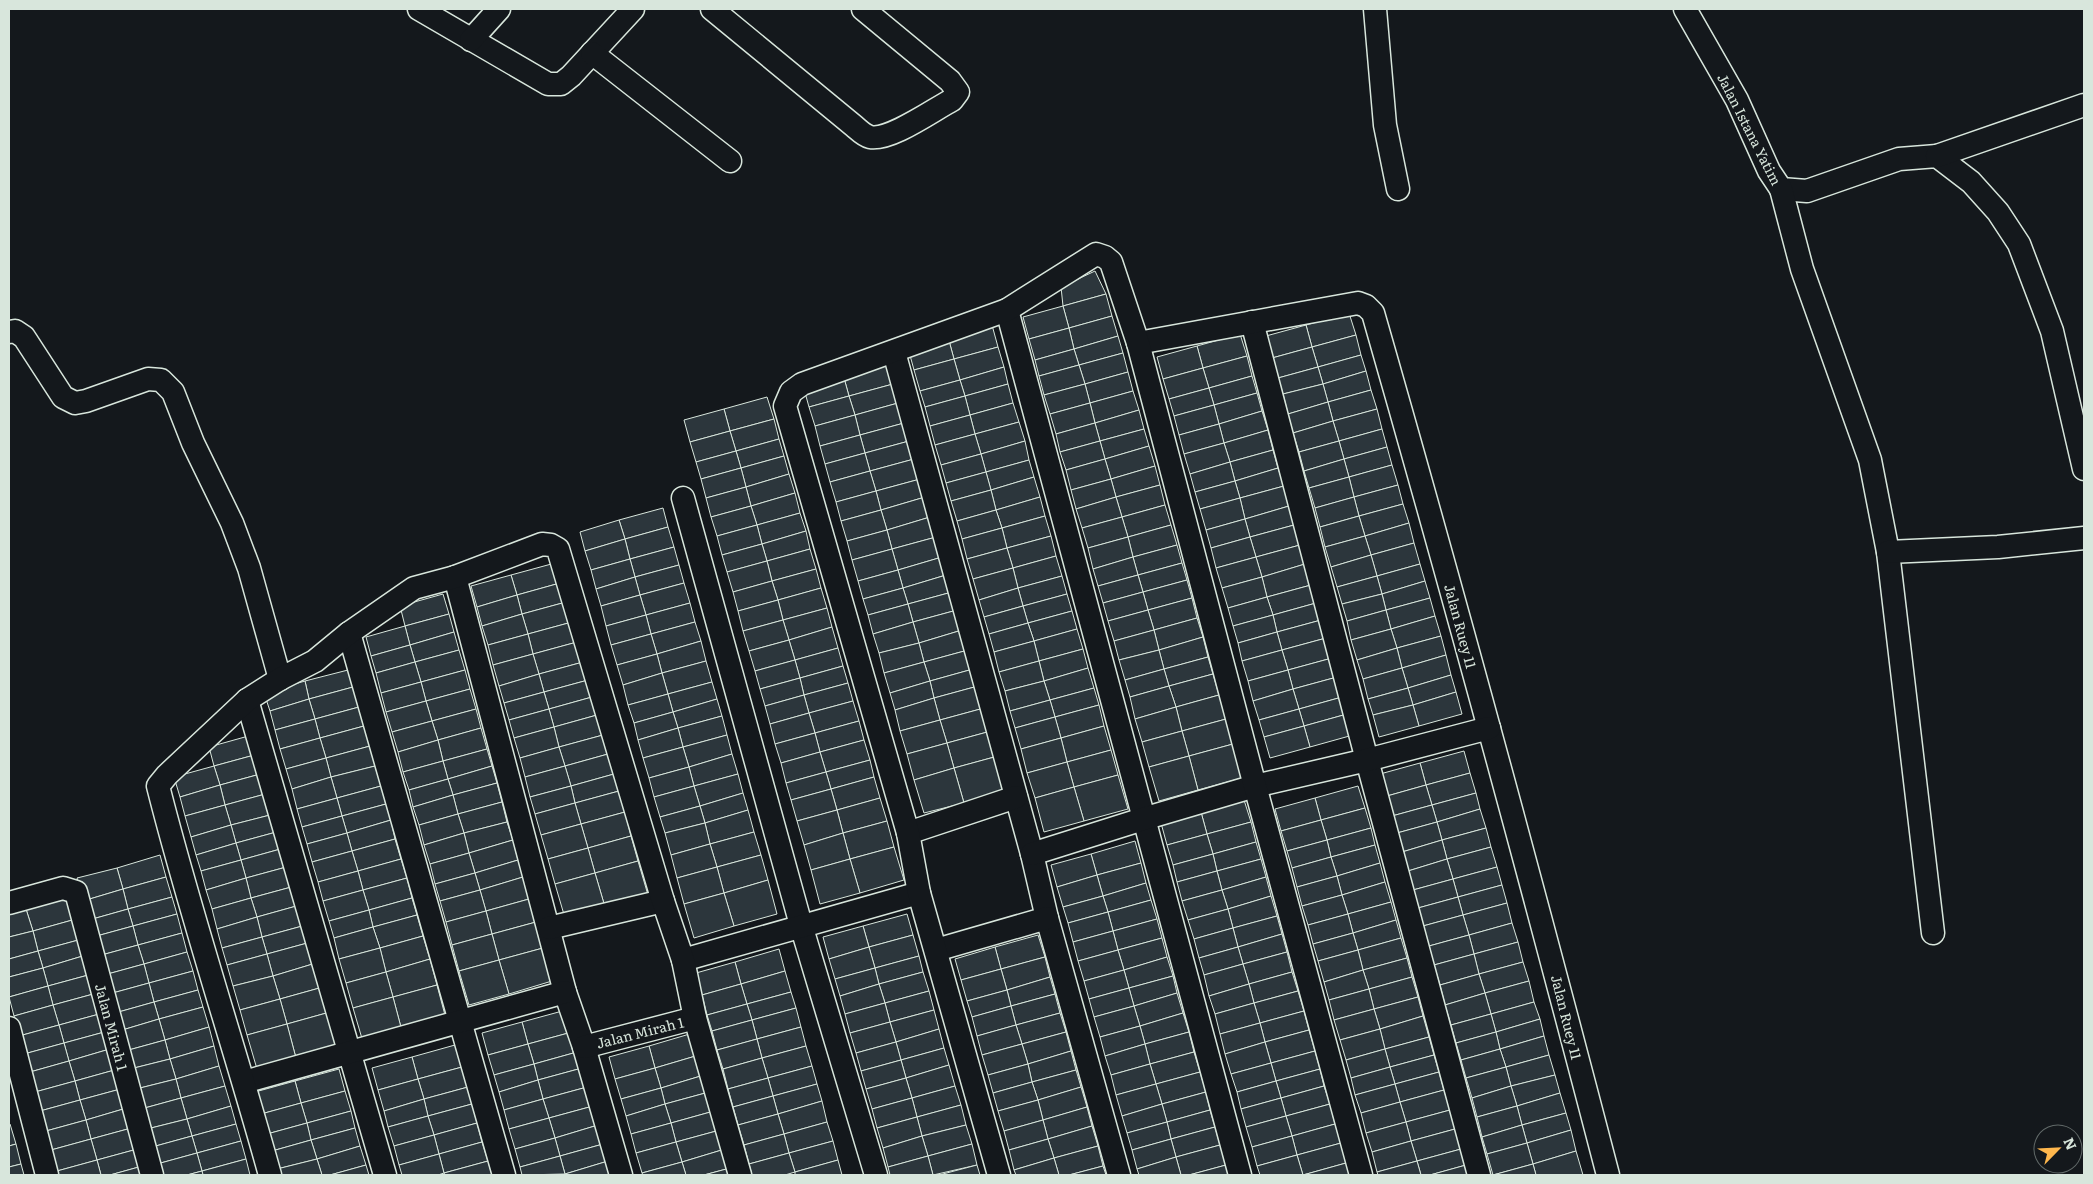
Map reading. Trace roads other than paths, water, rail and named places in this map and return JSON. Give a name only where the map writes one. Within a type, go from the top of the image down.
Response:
[{"type":"street","points":[[419,9],[548,84],[561,84],[634,9]]},
{"type":"street","points":[[471,40],[499,9]]},
{"type":"street","points":[[712,9],[859,131],[872,137],[891,134],[952,100],[958,92],[950,81],[863,9]]},
{"type":"street","points":[[1375,9],[1385,125],[1398,189]]},
{"type":"street","name":"Jalan Istana Yatim","points":[[1685,9],[1738,100],[1769,171],[1781,190],[1807,191],[1899,159],[1937,156],[2084,105]]},
{"type":"street","points":[[592,53],[730,161]]},
{"type":"street","points":[[1937,156],[1976,188],[1998,212],[2019,244],[2052,331],[2084,469]]},
{"type":"street","points":[[1781,190],[1802,269],[1870,460],[1888,552],[1933,934]]},
{"type":"street","points":[[999,1175],[919,893],[908,832],[785,406],[792,392],[802,384],[1007,310],[1096,254],[1105,257],[1111,262],[1138,343],[1255,786],[1361,1175]]},
{"type":"street","name":"Jalan Ruey 11","points":[[1138,343],[1358,303],[1366,306],[1373,313],[1432,519],[1555,970],[1608,1175]]},
{"type":"street","points":[[1007,310],[1240,1175]]},
{"type":"street","points":[[1252,322],[1367,760],[1479,1175]]},
{"type":"street","points":[[9,332],[15,332],[24,337],[63,397],[75,404],[86,402],[148,379],[161,380],[173,392],[193,443],[232,523],[248,568],[280,679]]},
{"type":"street","points":[[894,352],[1032,854],[1047,918],[1119,1175]]},
{"type":"street","points":[[683,498],[801,925],[876,1175]]},
{"type":"street","points":[[1888,552],[1998,547],[2084,538]]},
{"type":"street","points":[[270,1175],[174,849],[158,786],[167,775],[247,700],[280,679],[314,661],[414,588],[455,577],[542,544],[551,545],[558,549],[663,901],[683,960],[695,1018],[740,1175]]},
{"type":"street","points":[[455,577],[565,992],[584,1047],[621,1175]]},
{"type":"street","points":[[349,634],[504,1175]]},
{"type":"street","points":[[247,700],[385,1175]]},
{"type":"street","points":[[1032,854],[1255,786],[1367,760],[1489,728]]},
{"type":"street","points":[[908,832],[1016,797]]},
{"type":"street","name":"Jalan Mirah 1","points":[[9,903],[63,888],[76,892],[152,1175]]},
{"type":"street","points":[[683,960],[919,893]]},
{"type":"street","points":[[549,928],[663,901]]},
{"type":"street","points":[[936,950],[1047,918]]},
{"type":"street","points":[[244,1082],[565,992]]},
{"type":"street","name":"Jalan Mirah 1","points":[[584,1047],[695,1018]]},
{"type":"street","points":[[9,1028],[47,1175]]}]
